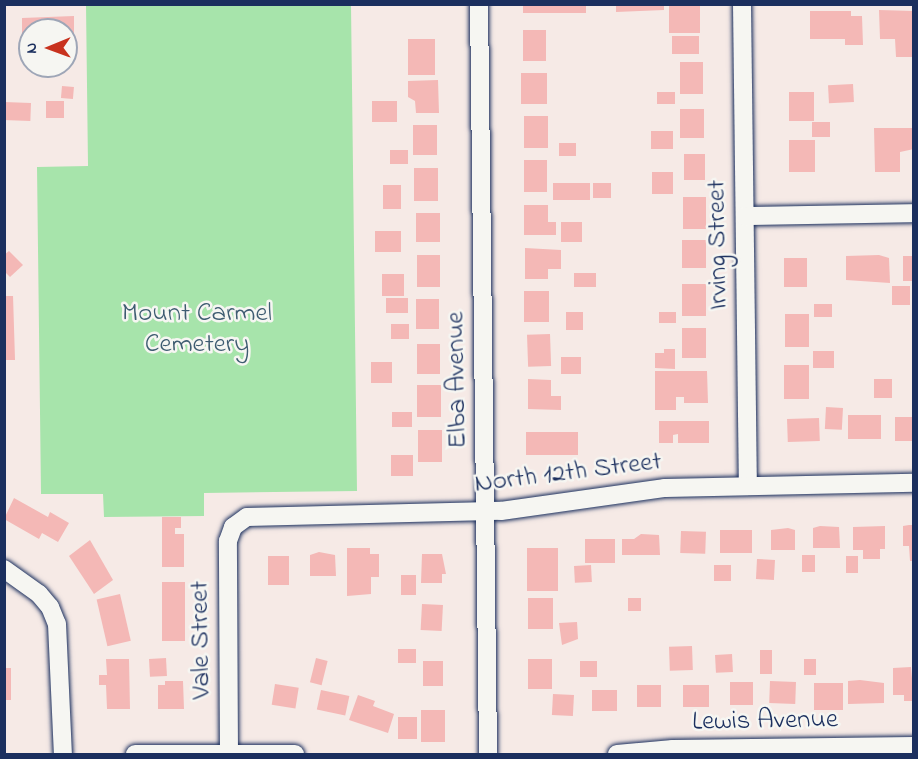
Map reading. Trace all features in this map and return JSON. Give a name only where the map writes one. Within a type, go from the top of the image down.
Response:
[{"type":"street","name":"Elba Avenue","points":[[479,4],[488,754]]},
{"type":"street","name":"Irving Street","points":[[742,4],[748,486]]},
{"type":"street","points":[[745,216],[914,213]]},
{"type":"street","name":"North 12th Street","points":[[233,527],[255,514],[485,511],[605,493],[748,486],[914,483]]},
{"type":"street","name":"Vale Street","points":[[229,754],[226,561],[233,527]]},
{"type":"street","points":[[4,569],[39,594],[50,608],[57,624],[63,754]]},
{"type":"street","name":"Lewis Avenue","points":[[616,754],[673,749],[914,746]]},
{"type":"street","points":[[135,754],[295,754]]},
{"type":"green space","name":"Mount Carmel Cemetery","points":[[86,5],[351,5],[357,491],[204,493],[204,516],[104,517],[103,494],[41,494],[37,167],[88,166]]},
{"type":"building","points":[[523,4],[586,4],[586,13],[523,13]]},
{"type":"building","points":[[616,4],[664,4],[664,10],[616,12]]},
{"type":"building","points":[[669,4],[700,4],[700,33],[669,33]]},
{"type":"building","points":[[879,10],[914,11],[914,57],[896,57],[895,39],[880,39]]},
{"type":"building","points":[[810,11],[851,11],[851,16],[862,16],[863,45],[845,45],[845,39],[810,39]]},
{"type":"building","points":[[74,16],[74,18],[22,18]]},
{"type":"building","points":[[523,30],[546,30],[546,61],[523,61]]},
{"type":"building","points":[[672,36],[699,36],[699,54],[672,54]]},
{"type":"building","points":[[408,39],[435,39],[435,75],[408,75]]},
{"type":"building","points":[[680,62],[703,62],[703,94],[680,94]]},
{"type":"building","points":[[521,73],[547,73],[547,104],[521,104]]},
{"type":"building","points":[[438,80],[439,113],[416,113],[415,101],[408,97],[408,81]]},
{"type":"building","points":[[853,84],[854,102],[829,103],[828,85]]},
{"type":"building","points":[[62,86],[74,87],[73,99],[61,98]]},
{"type":"building","points":[[657,92],[675,92],[675,104],[657,104]]},
{"type":"building","points":[[789,92],[814,92],[814,121],[789,121]]},
{"type":"building","points":[[46,101],[64,101],[64,118],[46,118]]},
{"type":"building","points":[[372,101],[397,101],[397,122],[372,122]]},
{"type":"building","points":[[4,102],[31,103],[30,121],[4,120]]},
{"type":"building","points":[[680,109],[704,109],[704,138],[680,138]]},
{"type":"building","points":[[524,116],[548,116],[548,148],[524,148]]},
{"type":"building","points":[[812,122],[830,122],[830,137],[812,137]]},
{"type":"building","points":[[413,125],[437,125],[437,155],[413,155]]},
{"type":"building","points":[[874,128],[914,128],[914,149],[900,152],[900,172],[875,172]]},
{"type":"building","points":[[651,131],[673,131],[673,149],[651,149]]},
{"type":"building","points":[[789,140],[815,140],[815,172],[789,172]]},
{"type":"building","points":[[559,143],[576,143],[576,156],[559,156]]},
{"type":"building","points":[[390,150],[408,150],[408,164],[390,164]]},
{"type":"building","points":[[684,154],[705,154],[705,180],[684,180]]},
{"type":"building","points":[[524,160],[547,160],[547,192],[524,192]]},
{"type":"building","points":[[414,168],[438,168],[438,201],[414,201]]},
{"type":"building","points":[[652,172],[673,172],[673,194],[652,194]]},
{"type":"building","points":[[553,183],[590,183],[590,200],[553,200]]},
{"type":"building","points":[[593,183],[611,183],[611,198],[593,198]]},
{"type":"building","points":[[383,185],[401,185],[401,209],[383,209]]},
{"type":"building","points":[[683,197],[706,197],[706,229],[683,229]]},
{"type":"building","points":[[524,205],[548,205],[548,222],[556,222],[556,235],[524,235]]},
{"type":"building","points":[[416,213],[440,213],[440,242],[416,242]]},
{"type":"building","points":[[561,222],[582,222],[582,242],[561,242]]},
{"type":"building","points":[[375,231],[401,231],[401,252],[375,252]]},
{"type":"building","points":[[682,240],[706,240],[706,268],[682,268]]},
{"type":"building","points":[[525,248],[561,250],[561,269],[548,269],[548,279],[525,279]]},
{"type":"building","points":[[9,251],[23,265],[10,277],[4,271],[4,255]]},
{"type":"building","points":[[417,255],[440,255],[440,287],[417,287]]},
{"type":"building","points":[[879,255],[889,258],[890,283],[846,280],[846,256]]},
{"type":"building","points":[[903,256],[914,256],[914,281],[903,281]]},
{"type":"building","points":[[784,258],[807,258],[807,287],[784,287]]},
{"type":"building","points":[[574,273],[596,273],[596,287],[574,287]]},
{"type":"building","points":[[382,274],[404,274],[404,296],[382,296]]},
{"type":"building","points":[[682,284],[706,284],[706,316],[682,316]]},
{"type":"building","points":[[892,286],[910,286],[910,305],[892,305]]},
{"type":"building","points":[[524,291],[549,291],[549,322],[524,322]]},
{"type":"building","points":[[4,296],[13,296],[15,360],[4,360]]},
{"type":"building","points":[[386,298],[408,298],[408,313],[386,313]]},
{"type":"building","points":[[416,299],[439,299],[439,329],[416,329]]},
{"type":"building","points":[[814,304],[832,304],[832,317],[814,317]]},
{"type":"building","points":[[566,312],[583,312],[583,330],[566,330]]},
{"type":"building","points":[[659,312],[676,312],[676,323],[659,323]]},
{"type":"building","points":[[785,314],[809,314],[809,347],[785,347]]},
{"type":"building","points":[[391,324],[409,324],[409,339],[391,339]]},
{"type":"building","points":[[682,328],[706,328],[706,358],[682,358]]},
{"type":"building","points":[[550,334],[551,366],[528,367],[527,335]]},
{"type":"building","points":[[417,344],[440,344],[440,374],[417,374]]},
{"type":"building","points":[[664,349],[675,349],[675,369],[655,368],[655,353],[664,353]]},
{"type":"building","points":[[813,351],[834,351],[834,368],[813,368]]},
{"type":"building","points":[[561,357],[581,357],[581,374],[561,374]]},
{"type":"building","points":[[371,362],[392,362],[392,383],[371,383]]},
{"type":"building","points":[[784,365],[809,365],[809,399],[784,399]]},
{"type":"building","points":[[655,371],[707,371],[708,403],[684,403],[684,397],[676,397],[676,410],[655,410]]},
{"type":"building","points":[[528,379],[551,380],[551,396],[561,396],[561,410],[528,409]]},
{"type":"building","points":[[874,379],[892,379],[892,398],[874,398]]},
{"type":"building","points":[[417,385],[441,385],[441,417],[417,417]]},
{"type":"building","points":[[826,407],[843,408],[842,430],[825,429]]},
{"type":"building","points":[[392,412],[412,412],[412,427],[392,427]]},
{"type":"building","points":[[848,415],[881,415],[881,439],[848,439]]},
{"type":"building","points":[[895,417],[914,417],[914,441],[895,441]]},
{"type":"building","points":[[819,418],[820,441],[788,442],[787,419]]},
{"type":"building","points":[[659,421],[709,421],[709,443],[678,443],[678,434],[673,435],[673,443],[659,443]]},
{"type":"building","points":[[418,430],[442,430],[442,462],[418,462]]},
{"type":"building","points":[[526,432],[578,432],[578,455],[526,455]]},
{"type":"building","points":[[391,455],[413,455],[413,476],[391,476]]},
{"type":"building","points":[[14,498],[48,517],[50,512],[69,523],[58,542],[42,533],[39,539],[4,519]]},
{"type":"building","points":[[162,517],[181,517],[181,528],[175,528],[175,534],[184,534],[184,567],[162,567]]},
{"type":"building","points":[[914,525],[914,561],[910,561],[909,546],[903,546],[903,526]]},
{"type":"building","points":[[885,526],[885,549],[880,549],[880,559],[863,559],[863,550],[853,550],[853,527]]},
{"type":"building","points":[[839,527],[840,548],[813,548],[813,528]]},
{"type":"building","points":[[788,528],[795,530],[795,550],[771,550],[771,530]]},
{"type":"building","points":[[720,530],[752,530],[752,553],[720,553]]},
{"type":"building","points":[[681,531],[706,532],[705,554],[680,553]]},
{"type":"building","points":[[641,534],[659,535],[660,555],[622,555],[622,539],[634,539]]},
{"type":"building","points":[[585,539],[615,539],[615,563],[585,563]]},
{"type":"building","points":[[90,540],[113,580],[94,594],[69,556]]},
{"type":"building","points":[[347,548],[370,548],[370,554],[379,554],[379,577],[371,577],[371,594],[347,596]]},
{"type":"building","points":[[527,548],[558,548],[558,591],[527,591]]},
{"type":"building","points":[[319,552],[335,555],[336,576],[310,576],[310,555]]},
{"type":"building","points":[[422,554],[442,554],[446,574],[442,574],[442,583],[421,583]]},
{"type":"building","points":[[802,555],[815,555],[815,572],[802,572]]},
{"type":"building","points":[[268,556],[289,556],[289,585],[268,585]]},
{"type":"building","points":[[846,556],[858,556],[858,573],[846,573]]},
{"type":"building","points":[[757,559],[775,560],[774,580],[756,579]]},
{"type":"building","points":[[591,565],[592,582],[575,583],[574,566]]},
{"type":"building","points":[[714,565],[731,565],[731,581],[714,581]]},
{"type":"building","points":[[401,575],[416,575],[416,595],[401,595]]},
{"type":"building","points":[[162,582],[185,582],[185,641],[162,641]]},
{"type":"building","points":[[120,594],[131,641],[107,646],[97,599]]},
{"type":"building","points":[[528,598],[553,598],[553,629],[528,629]]},
{"type":"building","points":[[628,598],[641,598],[641,611],[628,611]]},
{"type":"building","points":[[422,604],[443,605],[442,631],[421,630]]},
{"type":"building","points":[[577,622],[578,639],[562,645],[559,623]]},
{"type":"building","points":[[692,646],[693,670],[670,671],[669,647]]},
{"type":"building","points":[[398,649],[416,649],[416,663],[398,663]]},
{"type":"building","points":[[760,650],[772,650],[772,674],[760,674]]},
{"type":"building","points":[[732,654],[733,672],[716,673],[715,655]]},
{"type":"building","points":[[166,658],[167,676],[150,677],[149,659]]},
{"type":"building","points":[[316,658],[328,661],[322,685],[310,682]]},
{"type":"building","points":[[106,659],[129,659],[130,709],[107,709],[106,685],[99,685],[99,675],[107,675]]},
{"type":"building","points":[[528,659],[552,659],[552,689],[528,689]]},
{"type":"building","points":[[804,659],[816,659],[816,675],[804,675]]},
{"type":"building","points":[[423,661],[443,661],[443,686],[423,686]]},
{"type":"building","points":[[580,661],[597,661],[597,677],[580,677]]},
{"type":"building","points":[[911,667],[914,701],[904,701],[904,695],[893,695],[893,668]]},
{"type":"building","points":[[4,668],[11,668],[11,700],[4,700]]},
{"type":"building","points":[[165,681],[183,681],[184,709],[158,709],[158,685],[165,685]]},
{"type":"building","points":[[770,681],[796,682],[795,704],[769,703]]},
{"type":"building","points":[[848,681],[884,683],[884,703],[848,704]]},
{"type":"building","points":[[730,682],[753,682],[753,705],[730,705]]},
{"type":"building","points":[[814,683],[843,683],[843,710],[814,710]]},
{"type":"building","points":[[275,684],[299,688],[295,708],[272,705]]},
{"type":"building","points":[[637,685],[661,685],[661,707],[637,707]]},
{"type":"building","points":[[683,685],[709,685],[709,707],[683,707]]},
{"type":"building","points":[[321,690],[349,696],[345,716],[317,710]]},
{"type":"building","points":[[592,690],[617,690],[617,711],[592,711]]},
{"type":"building","points":[[553,694],[574,695],[573,716],[552,715]]},
{"type":"building","points":[[358,695],[375,701],[373,706],[394,714],[388,733],[349,720]]},
{"type":"building","points":[[421,710],[445,710],[445,742],[421,742]]},
{"type":"building","points":[[398,717],[417,717],[417,739],[398,739]]}]
